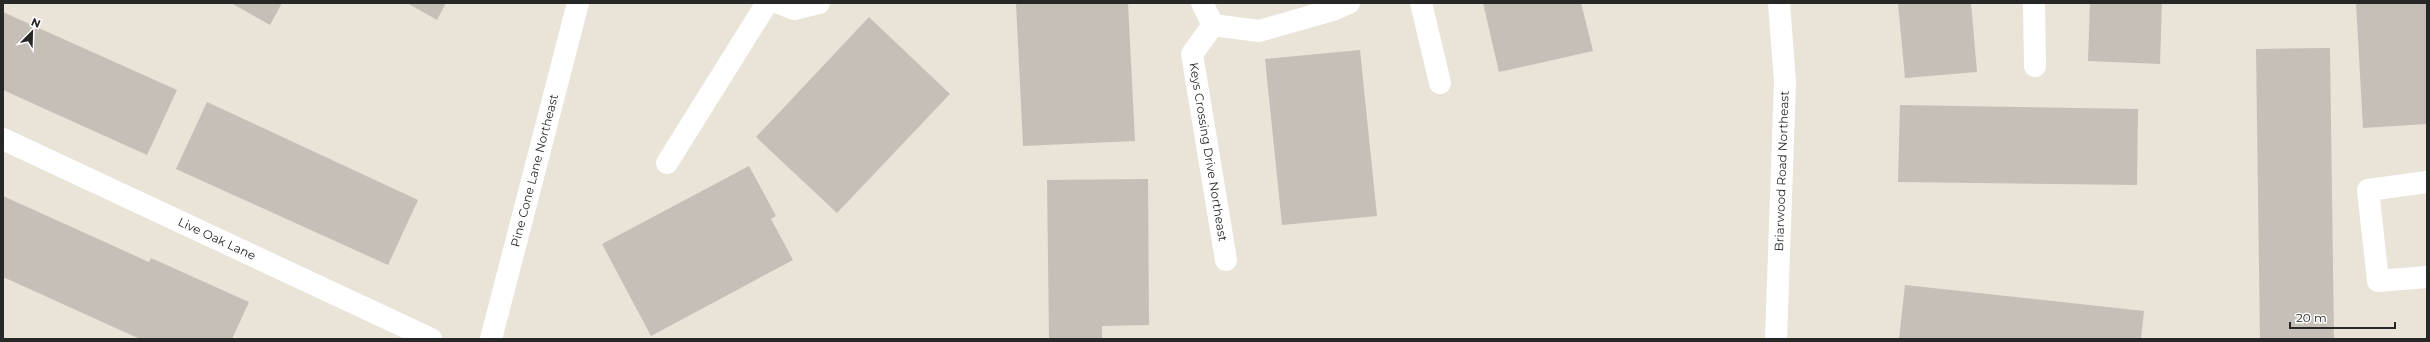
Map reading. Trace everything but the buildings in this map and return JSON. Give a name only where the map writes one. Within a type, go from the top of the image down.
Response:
[{"type":"street","name":"Pine Cone Lane Northeast","points":[[491,339],[578,3]]},
{"type":"street","points":[[667,163],[767,3]]},
{"type":"street","points":[[779,3],[794,9],[819,3]]},
{"type":"street","points":[[1202,3],[1214,25],[1259,31],[1333,10],[1349,3]]},
{"type":"street","points":[[1421,3],[1440,83]]},
{"type":"street","name":"Briarwood Road Northeast","points":[[1776,339],[1785,82],[1780,3]]},
{"type":"street","points":[[2034,3],[2035,66]]},
{"type":"street","name":"Keys Crossing Drive Northeast","points":[[1214,25],[1192,54],[1226,260]]},
{"type":"street","name":"Live Oak Lane","points":[[3,139],[431,339]]},
{"type":"street","points":[[2427,182],[2368,190],[2378,281],[2427,277]]}]
